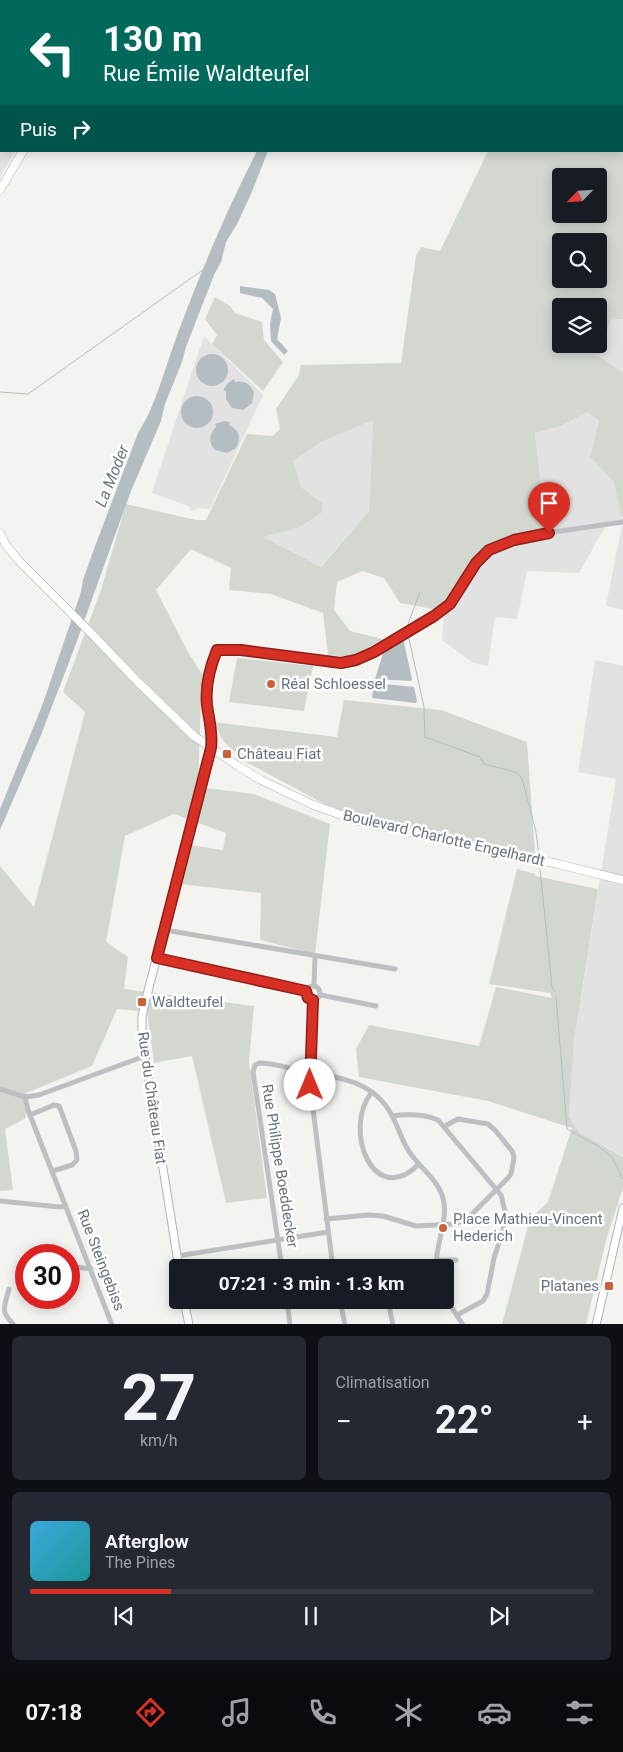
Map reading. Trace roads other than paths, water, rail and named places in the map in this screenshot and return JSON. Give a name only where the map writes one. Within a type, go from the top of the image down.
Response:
[{"type":"main road","points":[[0,190],[22,152]]},
{"type":"main road","name":"Boulevard Charlotte Engelhardt","points":[[0,533],[6,545],[19,561],[162,706],[179,726],[261,780],[295,798],[358,821],[623,880]]},
{"type":"street","name":"Rue du Château Fiat","points":[[177,1259],[145,1056],[142,1016],[150,978],[165,930],[211,748],[212,736],[207,704],[208,680],[217,650],[241,650],[341,663],[356,660],[374,652],[434,616],[450,604],[476,563],[489,550],[533,535],[623,522]]},
{"type":"street","points":[[165,930],[395,969]]},
{"type":"street","points":[[314,985],[315,956]]},
{"type":"street","points":[[157,958],[306,991]]},
{"type":"street","points":[[306,991],[310,986],[314,985]]},
{"type":"street","points":[[314,985],[320,988],[321,995]]},
{"type":"street","points":[[306,991],[308,998],[313,1000],[318,999],[321,995]]},
{"type":"street","points":[[321,995],[376,1006]]},
{"type":"street","points":[[313,1000],[309,1072],[312,1110],[332,1259]]},
{"type":"street","points":[[0,1089],[25,1097],[38,1095],[145,1056]]},
{"type":"street","name":"Rue Philippe Boeddecker","points":[[281,1259],[253,1069],[256,1064],[262,1063],[309,1072]]},
{"type":"street","points":[[309,1072],[348,1079],[372,1092],[386,1106],[403,1142],[419,1164],[434,1180],[444,1202],[445,1214],[436,1259]]},
{"type":"street","points":[[372,1092],[362,1107],[360,1116],[360,1131],[368,1162],[375,1171],[385,1176],[396,1177],[404,1176],[419,1164]]},
{"type":"street","name":"Rue Steingebiss","points":[[25,1097],[112,1324]]},
{"type":"street","points":[[30,1114],[54,1104],[59,1106],[62,1111],[76,1150],[77,1160],[72,1165],[52,1171]]},
{"type":"street","points":[[392,1116],[404,1114],[432,1117],[438,1120],[445,1126],[500,1195],[506,1215],[494,1258],[487,1294],[483,1301],[458,1314]]},
{"type":"street","points":[[326,1219],[368,1214],[384,1216],[416,1226],[456,1224],[466,1219],[511,1174],[514,1157],[512,1151],[488,1124],[458,1119],[445,1126]]},
{"type":"street","name":"Rue Steingebiss","points":[[0,1201],[66,1206]]},
{"type":"street","points":[[594,1324],[623,1208]]},
{"type":"street","points":[[177,1256],[328,1232]]},
{"type":"street","points":[[80,1268],[91,1269]]},
{"type":"street","points":[[8,1289],[3,1312],[4,1316],[14,1324]]},
{"type":"street","points":[[186,1309],[189,1324]]},
{"type":"street","points":[[288,1309],[290,1324]]},
{"type":"street","points":[[342,1309],[345,1324]]},
{"type":"street","points":[[390,1309],[393,1324]]},
{"type":"street","points":[[454,1309],[461,1324]]},
{"type":"waterway","points":[[0,392],[28,394],[204,269]]},
{"type":"waterway","points":[[407,627],[420,592]]},
{"type":"waterway","points":[[408,634],[424,707],[425,737],[480,757],[484,764],[515,772],[522,778],[536,832],[539,856]]},
{"type":"waterway","points":[[540,869],[552,986],[555,992]]},
{"type":"waterway","points":[[556,997],[567,1129],[598,1146],[612,1157],[623,1179]]},
{"type":"place","name":"Réal Schloessel","points":[[271,684]]},
{"type":"place","name":"Château Fiat","points":[[227,754]]},
{"type":"place","name":"Waldteufel","points":[[142,1002]]},
{"type":"place","name":"Place Mathieu-Vincent Hederich","points":[[443,1228]]},
{"type":"place","name":"Platanes","points":[[609,1286]]},
{"type":"water label","name":"La Moder","points":[[112,476]]}]
